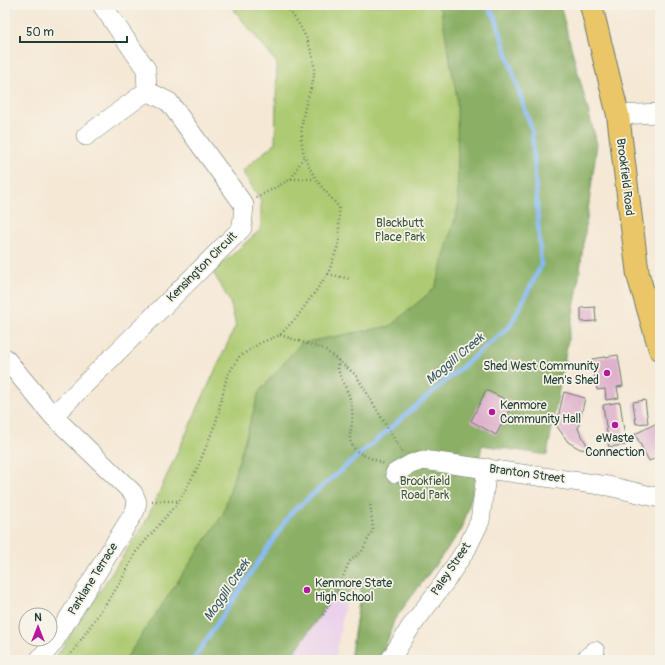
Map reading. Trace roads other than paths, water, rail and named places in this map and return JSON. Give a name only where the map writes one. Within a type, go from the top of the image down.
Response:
[{"type":"main road","name":"Brookfield Road","points":[[590,5],[618,115],[638,275],[660,349]]},
{"type":"street","points":[[86,136],[147,91],[146,69],[102,5]]},
{"type":"street","name":"Kensington Circuit","points":[[53,416],[242,228],[244,205],[169,102],[147,91]]},
{"type":"street","points":[[618,115],[660,113]]},
{"type":"street","points":[[5,358],[53,416]]},
{"type":"street","name":"Parklane Terrace","points":[[38,660],[53,643],[135,511],[135,498],[53,416]]},
{"type":"street","name":"Branton Street","points":[[395,473],[411,464],[423,460],[608,486],[660,498]]},
{"type":"street","name":"Paley Street","points":[[390,660],[410,628],[444,583],[467,548],[480,521],[487,468]]},
{"type":"waterway","name":"Moggill Creek","points":[[193,660],[291,513],[510,326],[541,266],[532,131],[495,17],[486,5]]},
{"type":"place","name":"Shed West Community Men's Shed","points":[[607,373]]},
{"type":"place","name":"Kenmore Community Hall","points":[[492,412]]},
{"type":"place","name":"eWaste Connection","points":[[615,425]]},
{"type":"place","name":"Kenmore State High School","points":[[307,590]]},
{"type":"park label","name":"Blackbutt Place Park","points":[[400,230]]},
{"type":"park label","name":"Brookfield Road Park","points":[[425,488]]}]
